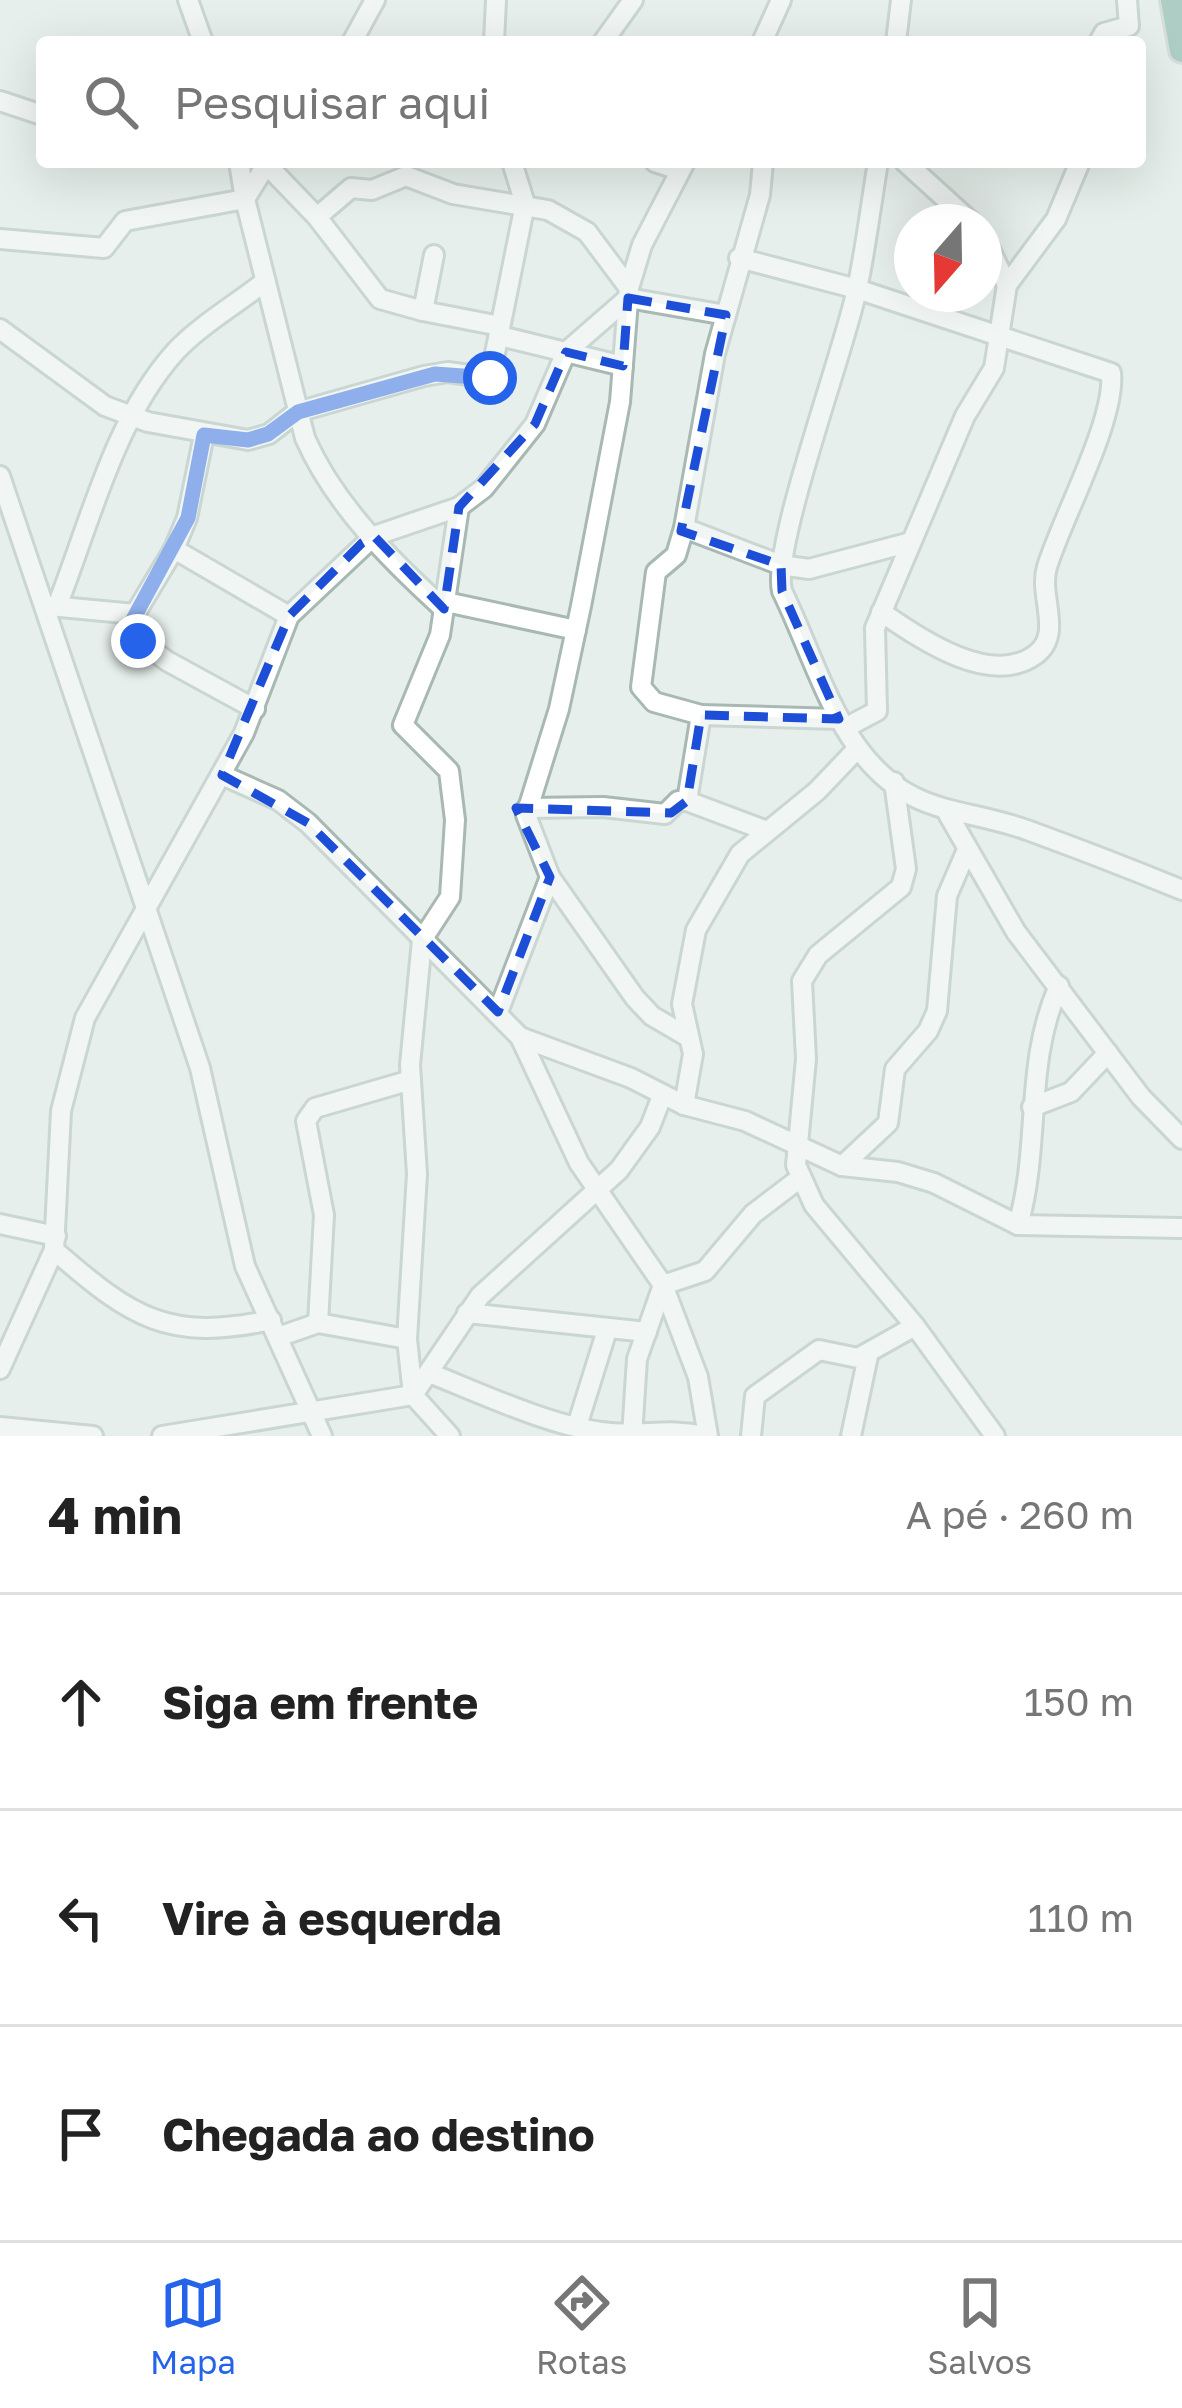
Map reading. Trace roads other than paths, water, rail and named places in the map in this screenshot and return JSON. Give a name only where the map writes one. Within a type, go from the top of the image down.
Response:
[{"type":"main road","points":[[1177,9],[1182,50]]},
{"type":"street","points":[[188,0],[201,36]]},
{"type":"street","points":[[355,36],[375,0]]},
{"type":"street","points":[[494,36],[496,0]]},
{"type":"street","points":[[607,36],[633,0]]},
{"type":"street","points":[[765,36],[782,0]]},
{"type":"street","points":[[897,36],[901,0]]},
{"type":"street","points":[[1102,36],[1129,26],[1127,0]]},
{"type":"street","points":[[0,101],[36,113]]},
{"type":"street","points":[[240,168],[263,283],[319,470],[374,536],[445,605],[576,630]]},
{"type":"street","points":[[0,239],[95,250],[110,243],[124,221],[245,199],[264,168]]},
{"type":"street","points":[[272,168],[317,217],[380,299],[623,366]]},
{"type":"street","points":[[0,329],[104,406],[131,418],[248,440],[268,434],[298,412],[435,374],[490,378],[525,204],[514,168]]},
{"type":"street","points":[[681,168],[642,245],[629,293],[623,366],[576,630],[527,808],[530,835],[550,877],[635,998],[652,1016],[688,1036]]},
{"type":"street","points":[[762,168],[760,195],[726,315],[684,528],[676,555],[656,572],[641,687],[654,702],[701,715],[842,723],[879,706],[873,641],[881,612],[965,416],[994,368],[1007,285],[1056,219],[1077,168]]},
{"type":"street","points":[[877,168],[857,289],[781,566],[782,591],[842,723],[858,748],[893,782],[948,814],[1022,828],[1182,890]]},
{"type":"street","points":[[912,168],[951,204]]},
{"type":"street","points":[[317,217],[351,188],[372,190],[399,176],[453,194],[525,204],[548,210],[586,232],[629,293],[726,315]]},
{"type":"street","points":[[423,311],[434,255]]},
{"type":"street","points":[[739,258],[857,289],[1111,374],[1081,488],[1045,572],[1049,635],[1033,656],[973,661],[944,651],[881,612]]},
{"type":"street","points":[[1002,275],[1007,285]]},
{"type":"street","points":[[51,606],[131,418],[174,353],[263,283]]},
{"type":"street","points":[[0,1369],[55,1243],[56,1156],[74,1052],[85,1018],[222,776],[254,709],[289,616],[374,536],[460,507],[509,462],[536,424],[566,352],[629,293]]},
{"type":"street","points":[[204,435],[188,518],[130,625],[138,641],[254,709]]},
{"type":"street","points":[[2,488],[51,606],[200,1068],[244,1266],[322,1436]]},
{"type":"street","points":[[450,1436],[413,1395],[407,1339],[417,1174],[411,1080],[422,940],[450,897],[455,820],[449,771],[403,725],[433,656],[460,507]]},
{"type":"street","points":[[684,528],[781,566],[836,565],[911,542]]},
{"type":"street","points":[[174,549],[289,616]]},
{"type":"street","points":[[51,606],[135,614]]},
{"type":"street","points":[[527,808],[665,814],[686,801],[701,715]]},
{"type":"street","points":[[684,1105],[693,1054],[682,1004],[696,930],[740,854],[858,748]]},
{"type":"street","points":[[222,776],[278,800],[308,824],[520,1037],[568,1142],[662,1285],[698,1377],[706,1436],[669,1428],[633,1434],[577,1426],[432,1374]]},
{"type":"street","points":[[893,782],[906,869],[901,886],[818,955],[802,981],[806,1059],[799,1179],[995,1436]]},
{"type":"street","points":[[686,801],[767,831]]},
{"type":"street","points":[[948,814],[966,852],[1059,986],[1108,1053],[1182,1139]]},
{"type":"street","points":[[842,1166],[888,1123],[896,1070],[928,1031],[937,1011],[947,896],[966,852]]},
{"type":"street","points":[[498,1012],[550,877]]},
{"type":"street","points":[[1018,1225],[1031,1180],[1039,1045],[1059,986]]},
{"type":"street","points":[[520,1037],[631,1078],[684,1105],[745,1121],[842,1166],[913,1176],[1018,1225],[1182,1228]]},
{"type":"street","points":[[1032,1107],[1071,1092],[1108,1053]]},
{"type":"street","points":[[318,1323],[324,1216],[309,1113],[411,1080]]},
{"type":"street","points":[[162,1436],[413,1395],[432,1374],[467,1313],[496,1280],[598,1192],[638,1145],[662,1096]]},
{"type":"street","points":[[662,1285],[705,1271],[753,1214],[799,1179]]},
{"type":"street","points":[[0,1224],[55,1243],[133,1311],[161,1324],[194,1332],[318,1323],[407,1339]]},
{"type":"street","points":[[633,1434],[634,1373],[662,1285]]},
{"type":"street","points":[[467,1313],[647,1332]]},
{"type":"street","points":[[751,1436],[755,1396],[819,1350],[868,1356],[915,1326]]},
{"type":"street","points":[[577,1426],[607,1330]]},
{"type":"street","points":[[851,1436],[868,1356]]},
{"type":"street","points":[[0,1427],[93,1436]]}]
